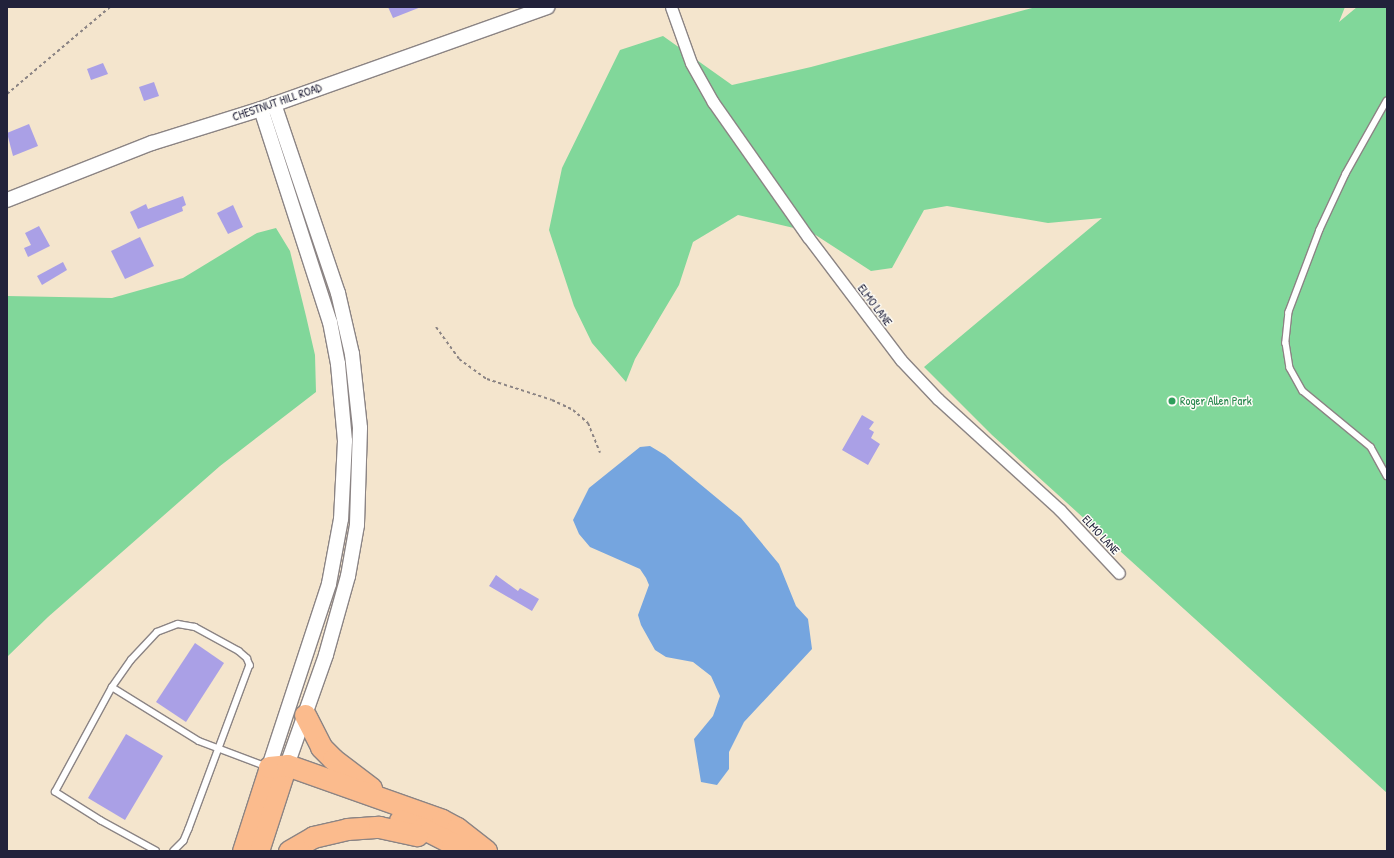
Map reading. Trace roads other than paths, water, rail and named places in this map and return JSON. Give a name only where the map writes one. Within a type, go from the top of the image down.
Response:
[{"type":"highway","points":[[305,714],[314,735],[333,759],[376,791],[410,809]]},
{"type":"highway","points":[[280,770],[410,809],[457,828],[486,851]]},
{"type":"highway","points":[[242,851],[280,770]]},
{"type":"highway","points":[[259,851],[280,770]]},
{"type":"highway","points":[[280,770],[422,828],[452,843],[460,851]]},
{"type":"highway","points":[[289,851],[313,838],[330,832],[373,827],[416,835],[453,851]]},
{"type":"street","name":"CHESTNUT HILL ROAD","points":[[7,200],[152,143],[261,109],[547,7]]},
{"type":"street","name":"ELMO LANE","points":[[671,7],[690,63],[713,102],[808,237],[901,360],[944,404],[1060,510],[1119,573]]},
{"type":"street","points":[[274,104],[338,293],[352,354],[360,428],[358,512],[351,564],[337,619],[305,714],[280,770]]},
{"type":"street","points":[[261,109],[330,322],[338,364],[344,441],[341,519],[329,584],[280,770]]},
{"type":"lane","points":[[1387,101],[1346,174],[1320,230],[1289,312],[1286,343],[1290,368],[1303,391],[1312,401],[1364,440],[1379,459],[1387,476]]},
{"type":"lane","points":[[156,851],[101,821],[55,792],[112,687],[130,660],[157,632],[178,624],[195,627],[239,651],[247,658],[250,665],[184,841],[174,851]]},
{"type":"lane","points":[[112,687],[185,734],[218,749],[280,770]]},
{"type":"water","points":[[650,446],[665,455],[741,518],[779,564],[796,606],[808,619],[812,649],[744,722],[729,752],[729,769],[717,785],[701,782],[694,739],[713,716],[720,696],[711,676],[693,662],[666,657],[655,650],[641,625],[638,615],[649,585],[646,578],[640,569],[590,547],[579,534],[573,520],[589,488],[640,447]]},
{"type":"place","name":"Roger Allen Park","points":[[1172,401]]}]
